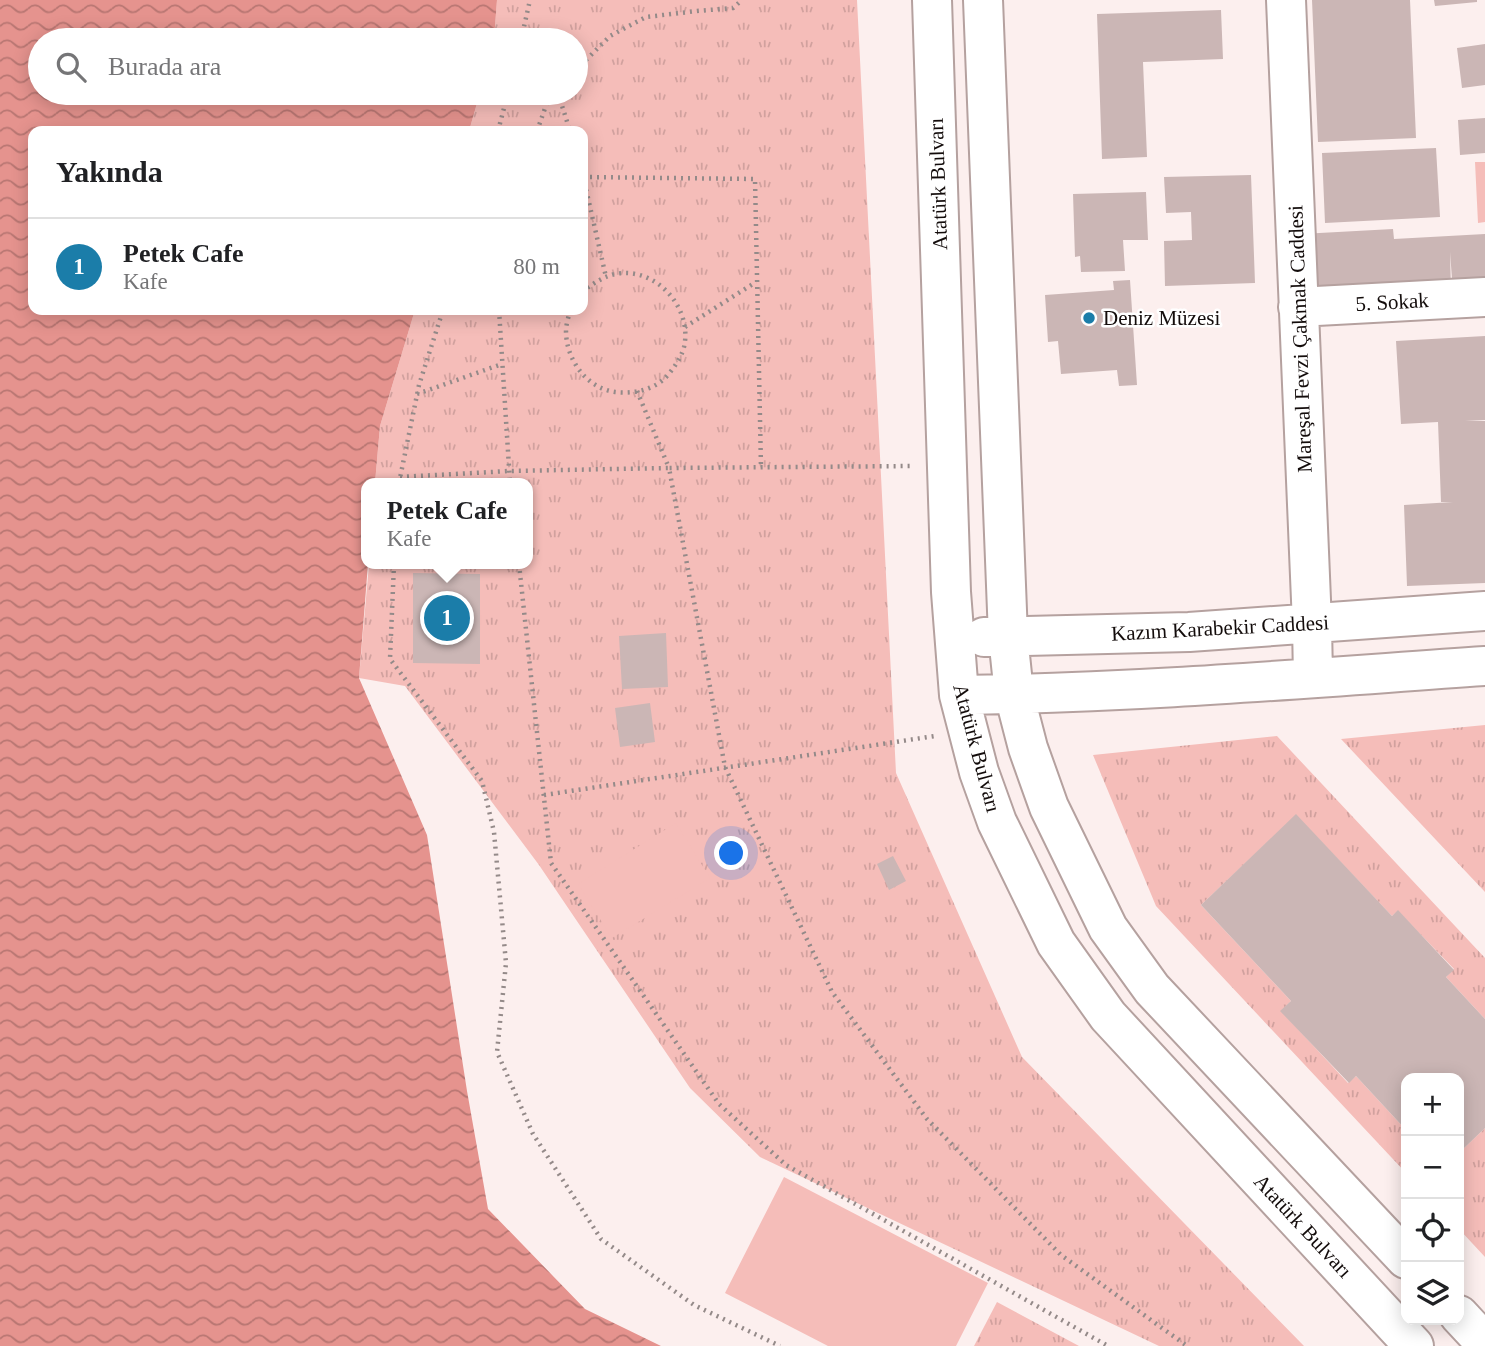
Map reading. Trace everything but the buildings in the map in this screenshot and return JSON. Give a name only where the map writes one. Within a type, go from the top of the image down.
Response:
[{"type":"street","name":"Atatürk Bulvarı","points":[[932,0],[951,592],[959,695],[979,772],[997,821],[1056,943],[1108,1016],[1414,1346]]},
{"type":"street","points":[[983,0],[1008,636],[1014,694],[1028,748],[1049,807],[1108,928],[1152,989],[1401,1254]]},
{"type":"street","name":"Mareşal Fevzi Çakmak Caddesi","points":[[1286,0],[1313,678]]},
{"type":"street","name":"5. Sokak","points":[[1298,307],[1485,297]]},
{"type":"street","name":"Kazım Karabekir Caddesi","points":[[955,638],[1189,632],[1485,611]]},
{"type":"street","points":[[959,695],[1313,678],[1485,666]]},
{"type":"street","points":[[1464,1320],[1485,1343]]},
{"type":"path","points":[[524,28],[530,0]]},
{"type":"path","points":[[588,58],[610,36],[646,17],[733,8],[742,0]]},
{"type":"path","points":[[499,126],[505,105]]},
{"type":"path","points":[[539,126],[546,105]]},
{"type":"path","points":[[559,105],[567,126]]},
{"type":"path","points":[[588,176],[755,179],[761,467]]},
{"type":"path","points":[[588,198],[606,277]]},
{"type":"path","points":[[569,315],[567,342],[576,367],[590,382],[608,391],[628,393],[648,389],[664,379],[677,365],[684,347],[685,327],[680,309],[669,293],[655,281],[636,274],[606,277],[588,287]]},
{"type":"path","points":[[685,327],[757,282]]},
{"type":"path","points":[[441,315],[417,394],[400,477],[509,471],[947,466]]},
{"type":"path","points":[[499,315],[510,478]]},
{"type":"path","points":[[417,394],[502,364]]},
{"type":"path","points":[[638,391],[670,468],[725,767],[832,992],[927,1119],[1060,1255],[1186,1346]]},
{"type":"path","points":[[394,569],[390,659],[481,781],[494,832],[506,963],[497,1052],[533,1134],[601,1239],[694,1305],[780,1346]]},
{"type":"path","points":[[520,569],[551,863],[719,1104],[786,1165],[1108,1346]]},
{"type":"path","points":[[544,795],[968,731]]},
{"type":"green space","points":[[497,0],[857,0],[896,773],[1022,1057],[1304,1346],[1159,1346],[760,1157],[690,1088],[539,865],[405,686],[359,678],[369,569],[533,569],[533,478],[375,478],[380,426],[413,315],[588,315],[588,126],[470,126],[477,105],[588,105],[588,28],[495,28]]},
{"type":"green space","points":[[1475,162],[1485,162],[1485,222],[1478,223]]},
{"type":"green space","points":[[1485,725],[1485,892],[1341,739]]},
{"type":"green space","points":[[1277,736],[1485,958],[1485,1019],[1446,977],[1454,969],[1398,911],[1392,916],[1296,815],[1201,905],[1291,1001],[1281,1011],[1348,1083],[1356,1076],[1401,1125],[1401,1168],[1156,906],[1093,755]]},
{"type":"green space","points":[[676,823],[710,878],[612,938],[578,884]]},
{"type":"green space","points":[[1485,1128],[1485,1257],[1464,1234],[1464,1148]]},
{"type":"green space","points":[[784,1177],[988,1283],[956,1346],[828,1346],[725,1293]]},
{"type":"green space","points":[[997,1302],[1079,1346],[974,1346]]},
{"type":"water","points":[[0,0],[497,0],[495,28],[28,28],[28,105],[477,105],[470,126],[28,126],[28,315],[413,315],[380,426],[375,478],[361,478],[361,569],[368,569],[359,678],[427,835],[488,1209],[585,1309],[661,1346],[0,1346]]},
{"type":"place","name":"Deniz Müzesi","points":[[1089,318]]},
{"type":"place","name":"Petek Cafe","points":[[447,618]]}]
